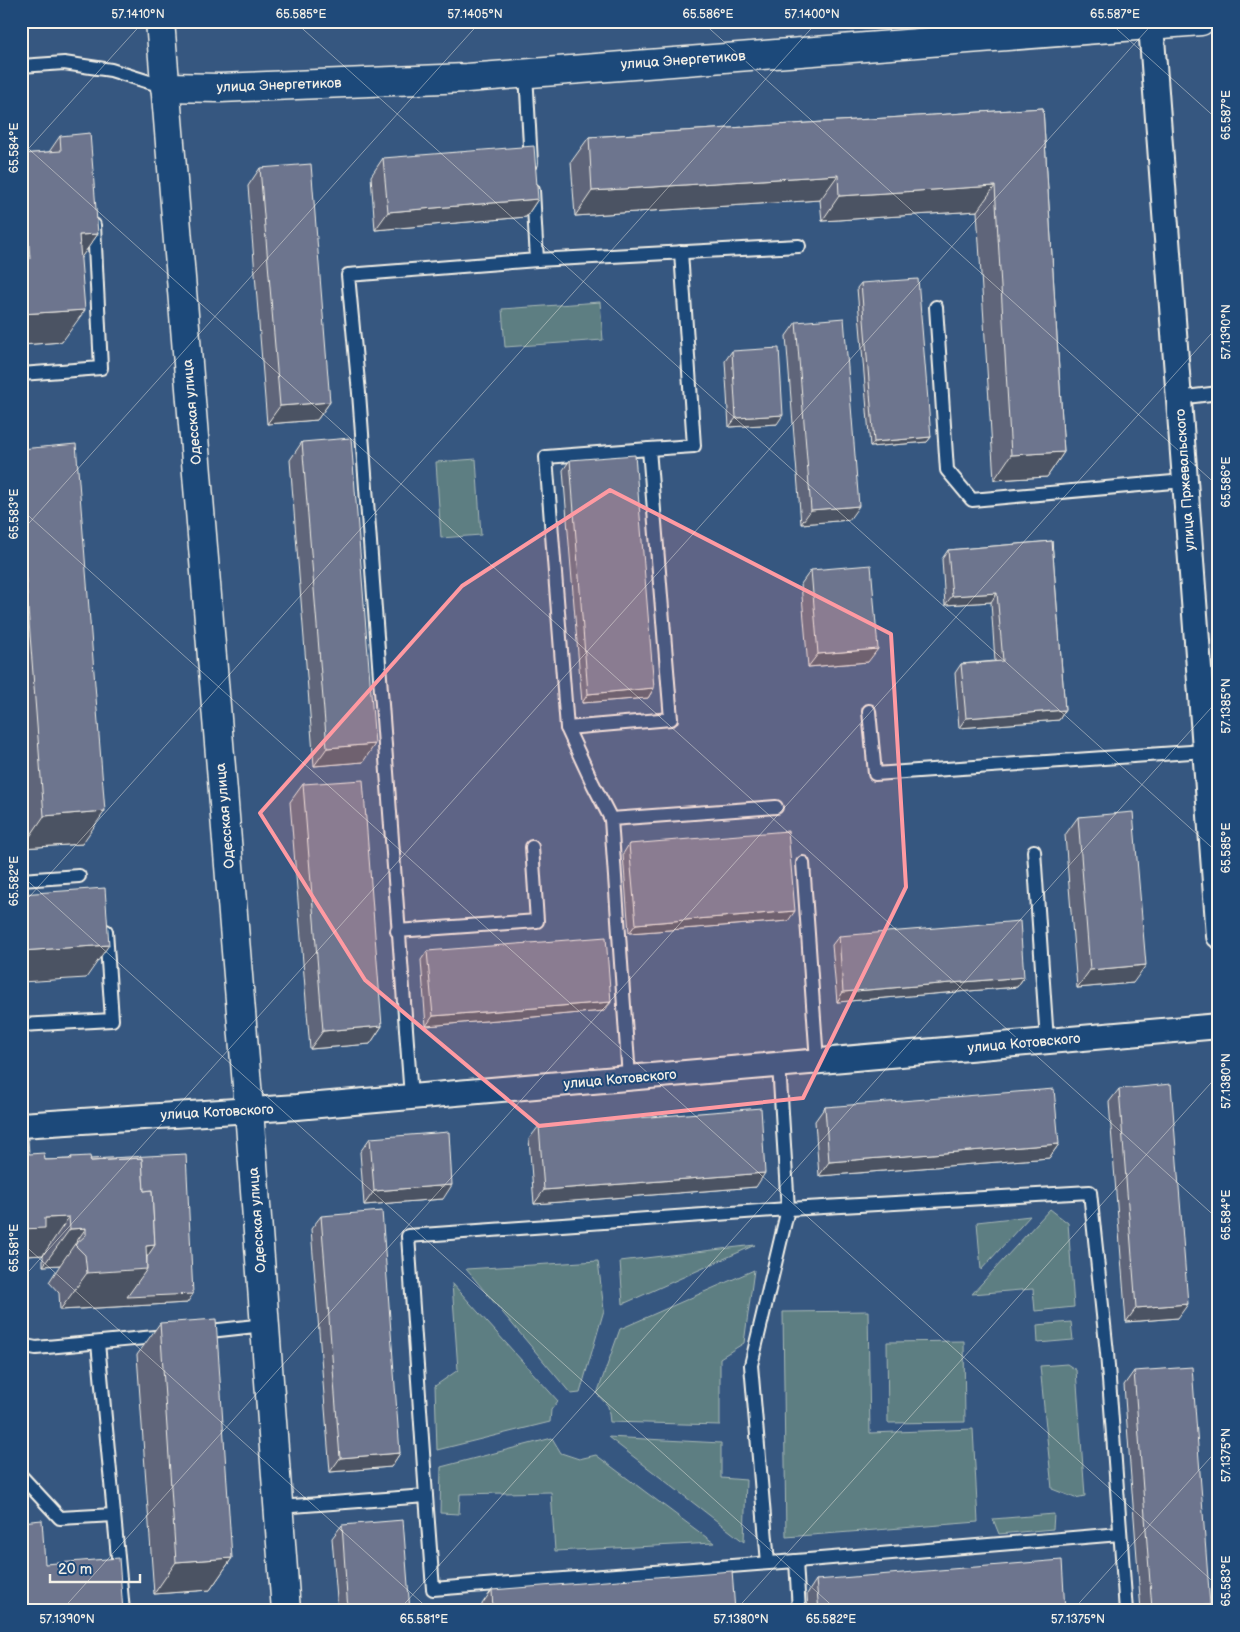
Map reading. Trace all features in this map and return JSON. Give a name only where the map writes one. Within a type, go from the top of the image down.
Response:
[{"type":"street","name":"Одесская улица","points":[[160,21],[249,1110],[286,1611]]},
{"type":"street","name":"улица Энергетиков","points":[[165,87],[220,88],[466,78],[1150,23],[1201,21]]},
{"type":"street","name":"улица Пржевальского","points":[[1150,23],[1219,936]]},
{"type":"street","name":"улица Котовского","points":[[21,1125],[411,1097],[1219,1026]]},
{"type":"lane","points":[[21,66],[64,64],[111,70],[165,87]]},
{"type":"lane","points":[[526,73],[537,260]]},
{"type":"lane","points":[[21,374],[100,368],[94,225]]},
{"type":"lane","points":[[411,1097],[359,393],[348,275],[537,260],[799,246]]},
{"type":"lane","points":[[629,1078],[611,819],[567,728],[546,458],[694,446],[681,252]]},
{"type":"lane","points":[[936,308],[947,470],[972,500],[1184,480]]},
{"type":"lane","points":[[1178,398],[1219,393]]},
{"type":"lane","points":[[567,728],[671,719],[649,449]]},
{"type":"lane","points":[[869,712],[875,774],[1205,751]]},
{"type":"lane","points":[[611,819],[776,807]]},
{"type":"lane","points":[[398,931],[537,921],[532,847]]},
{"type":"lane","points":[[1034,851],[1047,1041]]},
{"type":"lane","points":[[803,863],[817,1061]]},
{"type":"lane","points":[[21,880],[79,876]]},
{"type":"lane","points":[[21,1025],[112,1020],[106,922]]},
{"type":"lane","points":[[768,1563],[751,1365],[788,1209],[779,1065]]},
{"type":"lane","points":[[1120,1534],[433,1589],[408,1236],[788,1209],[1090,1192],[1107,1353],[1126,1611]]},
{"type":"lane","points":[[21,1345],[36,1348],[98,1343],[265,1325]]},
{"type":"lane","points":[[98,1343],[124,1611]]},
{"type":"lane","points":[[21,1476],[60,1518],[114,1515]]},
{"type":"lane","points":[[278,1507],[426,1496]]},
{"type":"lane","points":[[796,1561],[799,1611]]},
{"type":"highlighted area","points":[[610,490],[891,634],[906,887],[803,1098],[539,1126],[365,980],[260,813],[462,586]]},
{"type":"green space","points":[[600,302],[603,340],[505,347],[502,309]]},
{"type":"green space","points":[[476,459],[481,535],[441,538],[436,462]]},
{"type":"green space","points":[[1050,1209],[1068,1223],[1074,1307],[1035,1311],[1033,1289],[972,1294]]},
{"type":"green space","points":[[1030,1216],[981,1270],[977,1222]]},
{"type":"green space","points":[[755,1245],[623,1304],[620,1261]]},
{"type":"green space","points":[[598,1261],[604,1310],[580,1393],[571,1394],[466,1269]]},
{"type":"green space","points":[[754,1270],[744,1343],[720,1358],[720,1425],[610,1422],[608,1406],[597,1394],[620,1329]]},
{"type":"green space","points":[[452,1283],[558,1401],[551,1410],[550,1422],[437,1450],[435,1386],[458,1370]]},
{"type":"green space","points":[[868,1311],[870,1433],[973,1429],[978,1522],[786,1537],[783,1312]]},
{"type":"green space","points":[[1071,1322],[1073,1340],[1038,1343],[1037,1325]]},
{"type":"green space","points":[[964,1341],[965,1422],[888,1423],[887,1342]]},
{"type":"green space","points":[[1067,1364],[1076,1370],[1085,1496],[1075,1498],[1052,1489],[1040,1366]]},
{"type":"green space","points":[[608,1437],[721,1443],[721,1478],[746,1480],[744,1542]]},
{"type":"green space","points":[[552,1438],[561,1453],[579,1459],[596,1455],[714,1543],[555,1551],[551,1492],[460,1494],[459,1514],[440,1513],[441,1467]]},
{"type":"green space","points":[[1054,1514],[1053,1529],[999,1534],[993,1519]]},
{"type":"building","points":[[1043,108],[1064,452],[1011,455],[995,186],[839,196],[838,175],[592,191],[589,137]]},
{"type":"building","points":[[90,133],[98,234],[79,235],[85,310],[21,314],[21,259],[30,259],[25,189],[21,189],[21,154],[61,151],[60,136]]},
{"type":"building","points":[[534,146],[538,199],[388,212],[383,158]]},
{"type":"building","points":[[311,164],[330,402],[280,406],[260,168]]},
{"type":"building","points":[[918,279],[931,437],[874,442],[861,283]]},
{"type":"building","points":[[844,318],[859,506],[811,510],[796,322]]},
{"type":"building","points":[[779,348],[783,415],[736,418],[732,351]]},
{"type":"building","points":[[351,438],[375,744],[327,748],[302,442]]},
{"type":"building","points":[[76,444],[105,811],[44,816],[21,518],[21,449]]},
{"type":"building","points":[[635,455],[654,688],[588,694],[570,460]]},
{"type":"building","points":[[1052,541],[1065,710],[966,718],[961,664],[1003,661],[997,593],[952,596],[948,550]]},
{"type":"building","points":[[871,565],[878,649],[818,654],[811,570]]},
{"type":"building","points":[[363,780],[382,1026],[323,1031],[303,784]]},
{"type":"building","points":[[1133,812],[1146,965],[1090,970],[1078,817]]},
{"type":"building","points":[[788,831],[795,911],[636,924],[629,844]]},
{"type":"building","points":[[105,888],[109,945],[21,951],[21,894]]},
{"type":"building","points":[[1020,921],[1024,977],[843,992],[839,936]]},
{"type":"building","points":[[606,937],[611,1002],[433,1016],[427,951]]},
{"type":"building","points":[[1171,1084],[1188,1304],[1136,1308],[1119,1089]]},
{"type":"building","points":[[1054,1089],[1059,1144],[829,1162],[825,1107]]},
{"type":"building","points":[[761,1108],[765,1173],[544,1190],[539,1126]]},
{"type":"building","points":[[449,1132],[452,1185],[374,1191],[370,1138]]},
{"type":"building","points":[[21,1139],[28,1139],[29,1154],[44,1153],[45,1160],[90,1156],[91,1161],[142,1158],[144,1191],[152,1190],[155,1245],[146,1246],[147,1269],[87,1273],[85,1255],[75,1245],[86,1235],[86,1228],[70,1229],[69,1217],[45,1218],[45,1228],[21,1229]]},
{"type":"building","points":[[186,1154],[193,1294],[127,1297],[147,1269],[147,1257],[155,1245],[152,1190],[144,1191],[142,1158],[91,1161],[90,1159]]},
{"type":"building","points":[[382,1211],[400,1453],[340,1458],[321,1216]]},
{"type":"building","points":[[216,1319],[232,1558],[176,1562],[160,1323]]},
{"type":"building","points":[[1192,1367],[1210,1605],[1152,1609],[1134,1371]]},
{"type":"building","points":[[42,1520],[45,1564],[119,1558],[123,1611],[21,1611],[21,1522]]},
{"type":"building","points":[[403,1520],[410,1611],[348,1611],[342,1525]]},
{"type":"building","points":[[1062,1560],[1065,1611],[819,1611],[816,1580]]},
{"type":"building","points":[[732,1571],[735,1611],[493,1611],[492,1590]]}]
